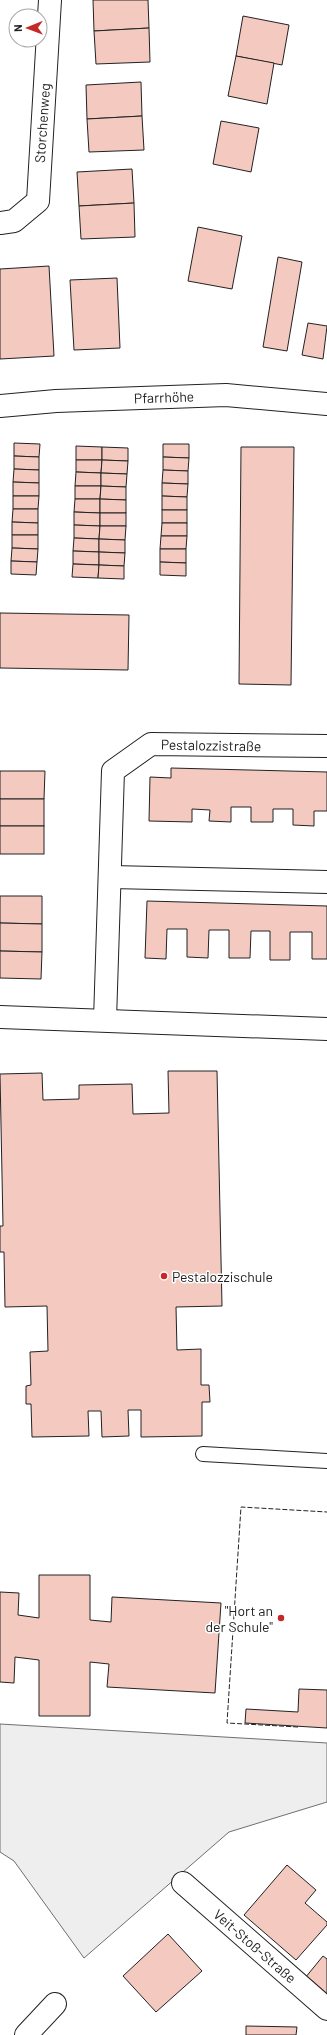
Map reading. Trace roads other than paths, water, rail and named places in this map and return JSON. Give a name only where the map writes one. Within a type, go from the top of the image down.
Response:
[{"type":"street","name":"Storchenweg","points":[[0,223],[14,221],[38,201],[50,0]]},
{"type":"street","name":"Pfarrhöhe","points":[[0,406],[56,402],[226,395],[327,404]]},
{"type":"street","name":"Pestalozzistraße","points":[[105,1020],[111,877],[113,771],[151,744],[327,746]]},
{"type":"street","points":[[111,877],[327,882]]},
{"type":"street","points":[[0,1017],[327,1029]]},
{"type":"street","name":"Veit-Stoß-Straße","points":[[183,1883],[327,2009]]},
{"type":"street","points":[[26,2035],[55,2004]]},
{"type":"lane","points":[[203,1454],[327,1461]]},
{"type":"place","name":"Pestalozzischule","points":[[164,1276]]},
{"type":"place","name":"\"Hort an der Schule\"","points":[[281,1618]]}]
